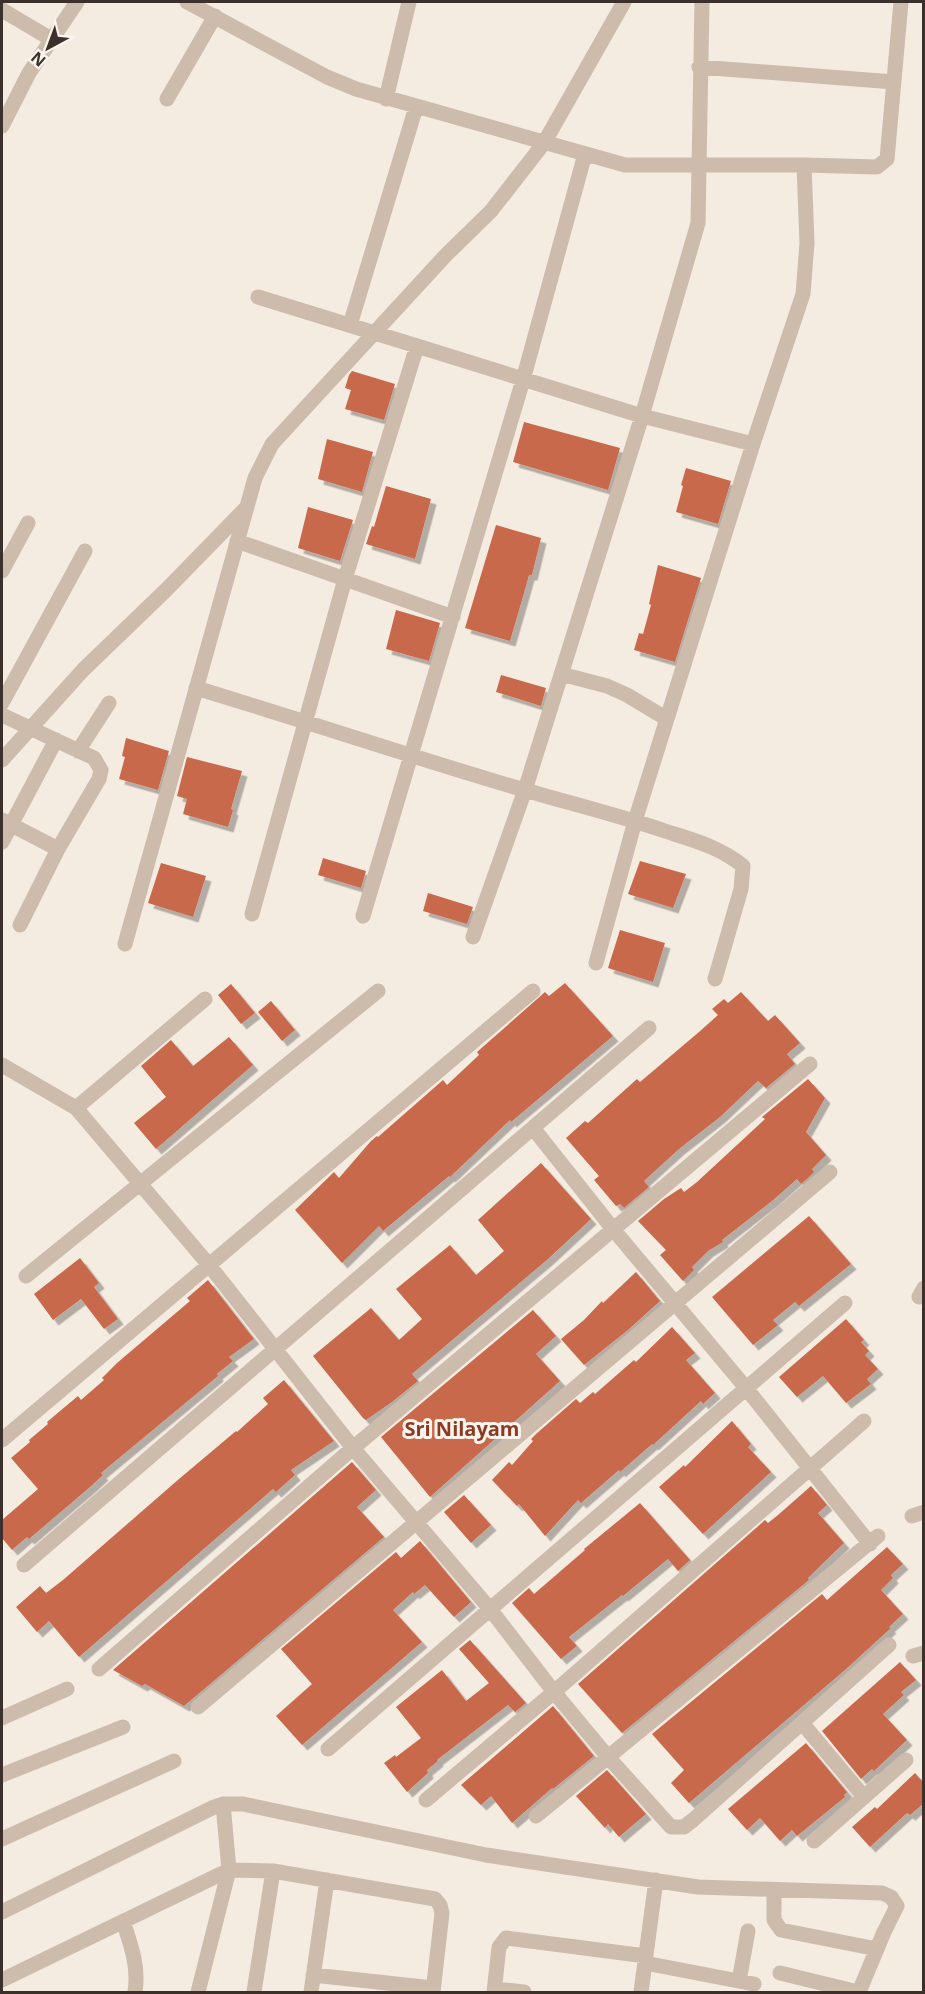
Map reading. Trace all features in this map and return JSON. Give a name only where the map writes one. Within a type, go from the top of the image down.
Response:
[{"type":"street","points":[[2,126],[29,73],[77,2]]},
{"type":"street","points":[[187,2],[327,77],[386,99],[625,165],[877,167],[887,159],[901,2]]},
{"type":"street","points":[[386,99],[409,2]]},
{"type":"street","points":[[125,944],[255,478],[272,444],[446,255],[491,211],[544,143],[624,2]]},
{"type":"street","points":[[473,937],[525,790],[642,416],[698,223],[699,67],[702,2]]},
{"type":"street","points":[[2,10],[51,39]]},
{"type":"street","points":[[166,99],[214,16]]},
{"type":"street","points":[[699,67],[894,82]]},
{"type":"street","points":[[350,325],[416,107]]},
{"type":"street","points":[[363,916],[523,380],[585,154]]},
{"type":"street","points":[[596,963],[635,820],[753,444],[803,294],[807,243],[804,165]]},
{"type":"street","points":[[258,297],[642,416],[753,444]]},
{"type":"street","points":[[252,914],[345,579],[417,346]]},
{"type":"street","points":[[2,760],[83,670],[122,634],[247,507]]},
{"type":"street","points":[[2,572],[28,523]]},
{"type":"street","points":[[237,541],[453,617]]},
{"type":"street","points":[[2,703],[85,551]]},
{"type":"street","points":[[561,674],[607,686],[627,694],[667,719]]},
{"type":"street","points":[[196,688],[411,756],[635,820],[713,846],[743,866],[741,889],[715,979]]},
{"type":"street","points":[[78,751],[109,703]]},
{"type":"street","points":[[2,715],[94,758],[101,770],[99,779],[58,849],[20,925]]},
{"type":"street","points":[[2,842],[6,822],[56,741]]},
{"type":"street","points":[[6,822],[58,849]]},
{"type":"street","points":[[26,1276],[378,991]]},
{"type":"street","points":[[2,1440],[533,991]]},
{"type":"street","points":[[76,1108],[205,999]]},
{"type":"street","points":[[24,1565],[649,1028]]},
{"type":"street","points":[[99,1669],[353,1448],[810,1064]]},
{"type":"street","points":[[2,1065],[76,1108],[209,1264],[353,1448],[490,1610],[554,1692],[671,1827],[684,1827],[803,1724],[889,1645]]},
{"type":"street","points":[[533,1128],[808,1468],[874,1540],[536,1816]]},
{"type":"street","points":[[198,1707],[830,1172]]},
{"type":"street","points":[[328,1749],[845,1303]]},
{"type":"street","points":[[426,1800],[554,1692],[864,1421]]},
{"type":"street","points":[[2,1718],[67,1689]]},
{"type":"street","points":[[803,1724],[864,1797]]},
{"type":"street","points":[[2,1775],[123,1727]]},
{"type":"street","points":[[814,1841],[906,1760]]},
{"type":"street","points":[[2,1839],[174,1761]]},
{"type":"street","points":[[198,1992],[229,1870],[223,1804]]},
{"type":"street","points":[[2,1912],[156,1834],[223,1804],[243,1804],[486,1855],[698,1887],[882,1893],[891,1897],[897,1906],[858,1992],[780,1973]]},
{"type":"street","points":[[2,1980],[229,1870],[273,1871],[435,1899],[440,1905],[442,1913],[433,1990],[313,1975]]},
{"type":"street","points":[[254,1992],[273,1871]]},
{"type":"street","points":[[311,1992],[327,1880]]},
{"type":"street","points":[[641,1992],[656,1880]]},
{"type":"street","points":[[774,1890],[774,1920],[781,1930],[877,1949]]},
{"type":"street","points":[[123,1921],[135,1961],[137,1978],[135,1992]]},
{"type":"street","points":[[524,1992],[494,1991],[499,1947],[506,1938],[646,1960],[747,1982],[748,1931]]},
{"type":"building","points":[[352,371],[395,384],[384,420],[345,409],[351,390],[345,388]]},
{"type":"building","points":[[524,422],[620,448],[608,490],[513,462]]},
{"type":"building","points":[[327,439],[373,452],[362,492],[318,479]]},
{"type":"building","points":[[686,468],[731,481],[718,524],[676,512]]},
{"type":"building","points":[[386,486],[431,499],[415,559],[366,544],[372,526],[374,527]]},
{"type":"building","points":[[308,507],[353,520],[340,561],[298,548]]},
{"type":"building","points":[[496,525],[541,538],[532,575],[529,575],[510,641],[465,628]]},
{"type":"building","points":[[658,565],[701,578],[675,662],[634,650],[639,633],[643,634]]},
{"type":"building","points":[[396,610],[440,623],[429,661],[386,649]]},
{"type":"building","points":[[501,675],[546,688],[541,706],[496,692]]},
{"type":"building","points":[[126,738],[169,751],[158,790],[119,779],[125,757],[122,756]]},
{"type":"building","points":[[187,757],[242,771],[228,827],[183,814],[187,799],[177,796]]},
{"type":"building","points":[[323,858],[366,871],[361,888],[318,875]]},
{"type":"building","points":[[640,861],[686,874],[673,908],[628,894]]},
{"type":"building","points":[[161,863],[206,876],[193,917],[148,903]]},
{"type":"building","points":[[428,893],[473,907],[467,924],[423,911]]},
{"type":"building","points":[[620,930],[665,943],[653,982],[608,968]]},
{"type":"building","points":[[565,983],[613,1036],[511,1122],[510,1120],[450,1177],[383,1231],[379,1226],[342,1263],[295,1210],[334,1172],[339,1178],[371,1141],[443,1080],[447,1085],[479,1055],[477,1052],[545,992],[549,996]]},
{"type":"building","points":[[231,984],[255,1013],[241,1024],[218,995]]},
{"type":"building","points":[[741,992],[768,1021],[775,1015],[800,1043],[787,1054],[795,1064],[766,1088],[758,1081],[720,1117],[679,1149],[644,1181],[649,1187],[624,1208],[620,1204],[616,1206],[594,1180],[599,1176],[566,1138],[585,1121],[588,1123],[637,1079],[640,1082],[699,1032],[718,1015],[712,1009],[724,999],[728,1003]]},
{"type":"building","points":[[271,1001],[295,1030],[282,1041],[258,1012]]},
{"type":"building","points":[[229,1037],[253,1065],[156,1149],[134,1123],[166,1097],[141,1066],[171,1040],[193,1066]]},
{"type":"building","points":[[808,1079],[825,1098],[806,1132],[826,1155],[812,1169],[814,1172],[801,1184],[797,1179],[722,1240],[723,1242],[708,1251],[692,1267],[694,1270],[683,1281],[660,1255],[666,1250],[638,1221],[664,1199],[681,1188],[684,1192],[697,1182],[765,1119],[762,1117]]},
{"type":"building","points":[[541,1163],[591,1219],[548,1259],[412,1374],[418,1381],[366,1420],[363,1418],[313,1356],[371,1308],[399,1340],[422,1319],[396,1289],[450,1245],[476,1275],[504,1251],[478,1220]]},
{"type":"building","points":[[809,1216],[851,1264],[799,1306],[795,1302],[773,1320],[778,1325],[753,1345],[712,1297]]},
{"type":"building","points":[[80,1258],[99,1283],[94,1287],[118,1319],[104,1329],[81,1299],[53,1320],[34,1294]]},
{"type":"building","points":[[636,1272],[660,1301],[584,1365],[561,1339]]},
{"type":"building","points":[[208,1280],[254,1339],[229,1357],[233,1361],[217,1374],[218,1376],[101,1473],[103,1475],[90,1487],[29,1539],[27,1537],[12,1550],[2,1538],[2,1520],[38,1489],[11,1458],[60,1411],[78,1396],[81,1400],[104,1380],[102,1378],[117,1363],[190,1301],[187,1298]]},
{"type":"building","points":[[533,1310],[556,1336],[536,1354],[560,1381],[430,1497],[381,1437]]},
{"type":"building","points":[[846,1319],[864,1340],[861,1342],[869,1351],[865,1355],[878,1369],[867,1379],[871,1384],[846,1403],[823,1376],[797,1397],[779,1377]]},
{"type":"building","points":[[672,1327],[695,1353],[686,1360],[715,1393],[703,1404],[701,1401],[653,1445],[620,1472],[619,1470],[581,1503],[578,1500],[545,1536],[519,1504],[517,1506],[492,1480],[509,1462],[512,1465],[533,1441],[531,1439],[576,1399],[580,1403],[593,1392],[595,1394],[634,1360],[636,1362]]},
{"type":"building","points":[[284,1380],[334,1441],[291,1470],[295,1475],[276,1492],[273,1489],[79,1657],[49,1621],[37,1632],[16,1607],[40,1586],[46,1593],[63,1580],[268,1404],[263,1398]]},
{"type":"building","points":[[732,1421],[751,1444],[748,1447],[771,1472],[703,1534],[659,1487],[684,1465],[685,1467]]},
{"type":"building","points":[[352,1462],[376,1490],[357,1507],[384,1537],[184,1706],[145,1684],[142,1686],[113,1670]]},
{"type":"building","points":[[811,1486],[827,1505],[818,1513],[844,1543],[808,1578],[809,1580],[622,1733],[578,1684],[765,1520],[768,1523]]},
{"type":"building","points":[[464,1495],[491,1525],[471,1543],[444,1512]]},
{"type":"building","points":[[640,1503],[690,1560],[678,1571],[668,1559],[569,1637],[577,1646],[561,1659],[512,1603],[529,1588],[534,1594]]},
{"type":"building","points":[[420,1541],[471,1602],[454,1617],[425,1585],[414,1594],[413,1592],[393,1610],[422,1642],[302,1745],[276,1716],[312,1684],[281,1649],[396,1552],[401,1558]]},
{"type":"building","points":[[887,1547],[903,1564],[891,1575],[893,1578],[881,1590],[903,1614],[845,1670],[689,1803],[671,1783],[684,1770],[652,1734],[822,1594],[827,1600]]},
{"type":"building","points":[[470,1640],[526,1703],[515,1712],[508,1705],[437,1760],[427,1770],[428,1773],[407,1792],[384,1763],[421,1738],[396,1707],[442,1670],[466,1701],[489,1683],[459,1649]]},
{"type":"building","points":[[900,1662],[916,1680],[901,1692],[904,1695],[883,1714],[907,1740],[874,1771],[872,1769],[861,1779],[822,1731]]},
{"type":"building","points":[[553,1706],[594,1756],[512,1823],[491,1796],[481,1805],[461,1785]]},
{"type":"building","points":[[806,1743],[847,1792],[845,1797],[797,1836],[792,1830],[780,1841],[760,1818],[747,1830],[728,1809]]},
{"type":"building","points":[[607,1770],[646,1814],[619,1837],[608,1824],[605,1828],[576,1796]]},
{"type":"building","points":[[915,1773],[924,1783],[924,1803],[910,1815],[907,1813],[870,1847],[852,1827],[875,1807],[877,1809]]},
{"type":"district","name":"Sri Nilayam","points":[[462,1429]]}]
